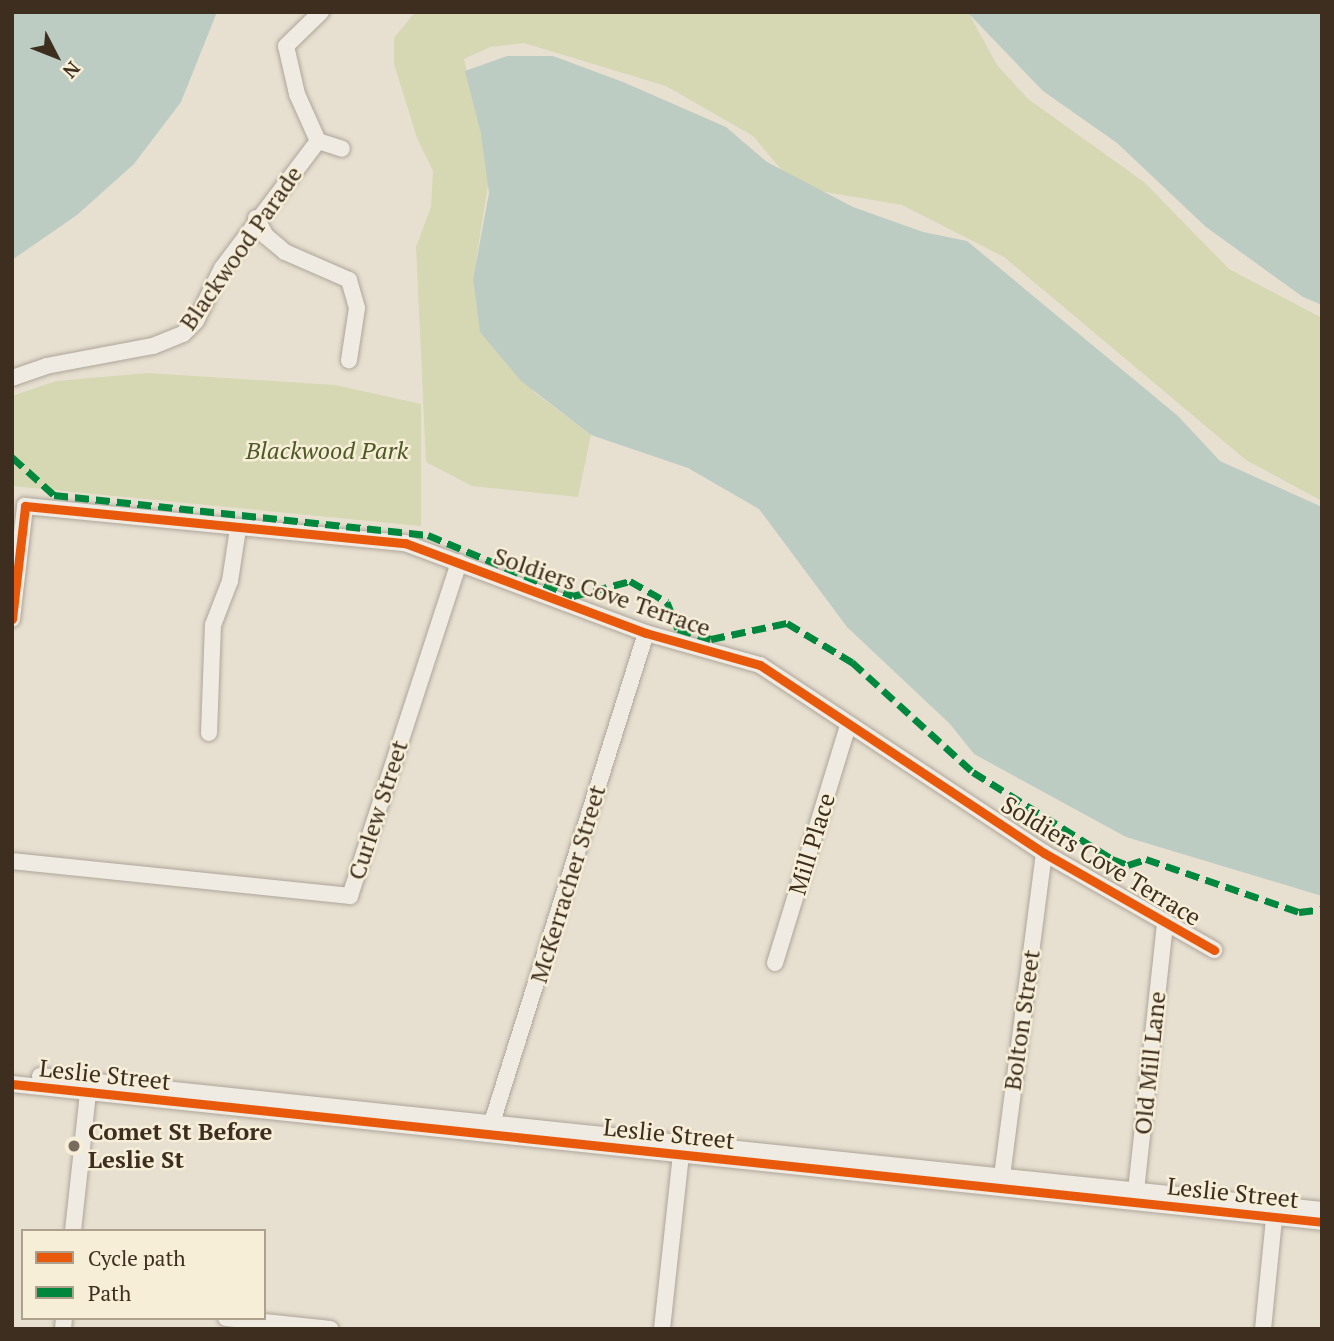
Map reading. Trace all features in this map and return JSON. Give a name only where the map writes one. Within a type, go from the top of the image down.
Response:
[{"type":"street","name":"Blackwood Parade","points":[[12,378],[46,366],[153,346],[183,334],[196,321],[222,268],[256,218],[318,141],[297,94],[286,46],[321,12]]},
{"type":"street","points":[[318,141],[342,149]]},
{"type":"street","points":[[256,218],[266,236],[285,252],[349,280],[358,308],[349,360]]},
{"type":"street","name":"Soldiers Cove Terrace","points":[[12,619],[25,506],[405,544],[646,633],[760,665],[1044,853],[1214,950]]},
{"type":"street","points":[[209,733],[212,625],[230,581],[238,529]]},
{"type":"street","name":"Curlew Street","points":[[12,861],[350,896],[458,562]]},
{"type":"street","name":"McKerracher Street","points":[[490,1129],[646,633]]},
{"type":"street","name":"Mill Place","points":[[775,962],[848,725]]},
{"type":"street","name":"Bolton Street","points":[[1002,1182],[1044,853]]},
{"type":"street","name":"Old Mill Lane","points":[[1135,1196],[1165,924]]},
{"type":"street","name":"Leslie Street","points":[[12,1073],[89,1086],[1275,1211],[1322,1222]]},
{"type":"street","name":"Leslie Street","points":[[12,1084],[89,1086]]},
{"type":"street","points":[[73,1229],[89,1086]]},
{"type":"street","points":[[662,1329],[682,1148]]},
{"type":"street","name":"Leslie Street","points":[[1275,1211],[1322,1210]]},
{"type":"street","points":[[1263,1329],[1275,1211]]},
{"type":"street","points":[[245,1320],[330,1329]]},
{"type":"green space","points":[[415,12],[968,12],[997,65],[1028,99],[1144,182],[1229,269],[1322,318],[1322,501],[1246,460],[1004,257],[902,205],[796,187],[753,136],[666,86],[524,43],[490,47],[464,59],[490,173],[473,279],[478,314],[534,392],[591,435],[578,497],[472,486],[426,462],[416,247],[431,207],[433,171],[417,138],[394,64],[394,38]]},
{"type":"green space","name":"Blackwood Park","points":[[148,373],[335,385],[421,404],[421,526],[12,486],[12,396],[56,381]]},
{"type":"shaded area","points":[[12,12],[217,12],[181,102],[134,164],[77,215],[12,260]]},
{"type":"shaded area","points":[[967,12],[1322,12],[1322,305],[1303,297],[1206,227],[1117,143],[1043,91]]},
{"type":"shaded area","points":[[507,56],[553,56],[623,82],[726,127],[767,162],[853,207],[923,232],[967,241],[1178,416],[1220,461],[1322,507],[1322,896],[1126,837],[974,754],[950,724],[847,627],[759,509],[688,468],[591,435],[521,381],[480,332],[473,279],[489,193],[481,134],[465,71]]},
{"type":"marked path","points":[[12,457],[54,495],[428,535],[573,596],[630,581],[667,602],[678,629],[711,639],[787,623],[852,662],[973,772],[1112,859],[1128,865],[1146,859],[1299,912],[1322,909]]},
{"type":"cycle path","points":[[12,619],[25,506],[405,543],[646,633],[760,665],[1044,853],[1214,950]]},
{"type":"cycle path","points":[[12,1084],[1322,1222]]},
{"type":"place","name":"Comet St Before Leslie St","points":[[74,1146]]}]
